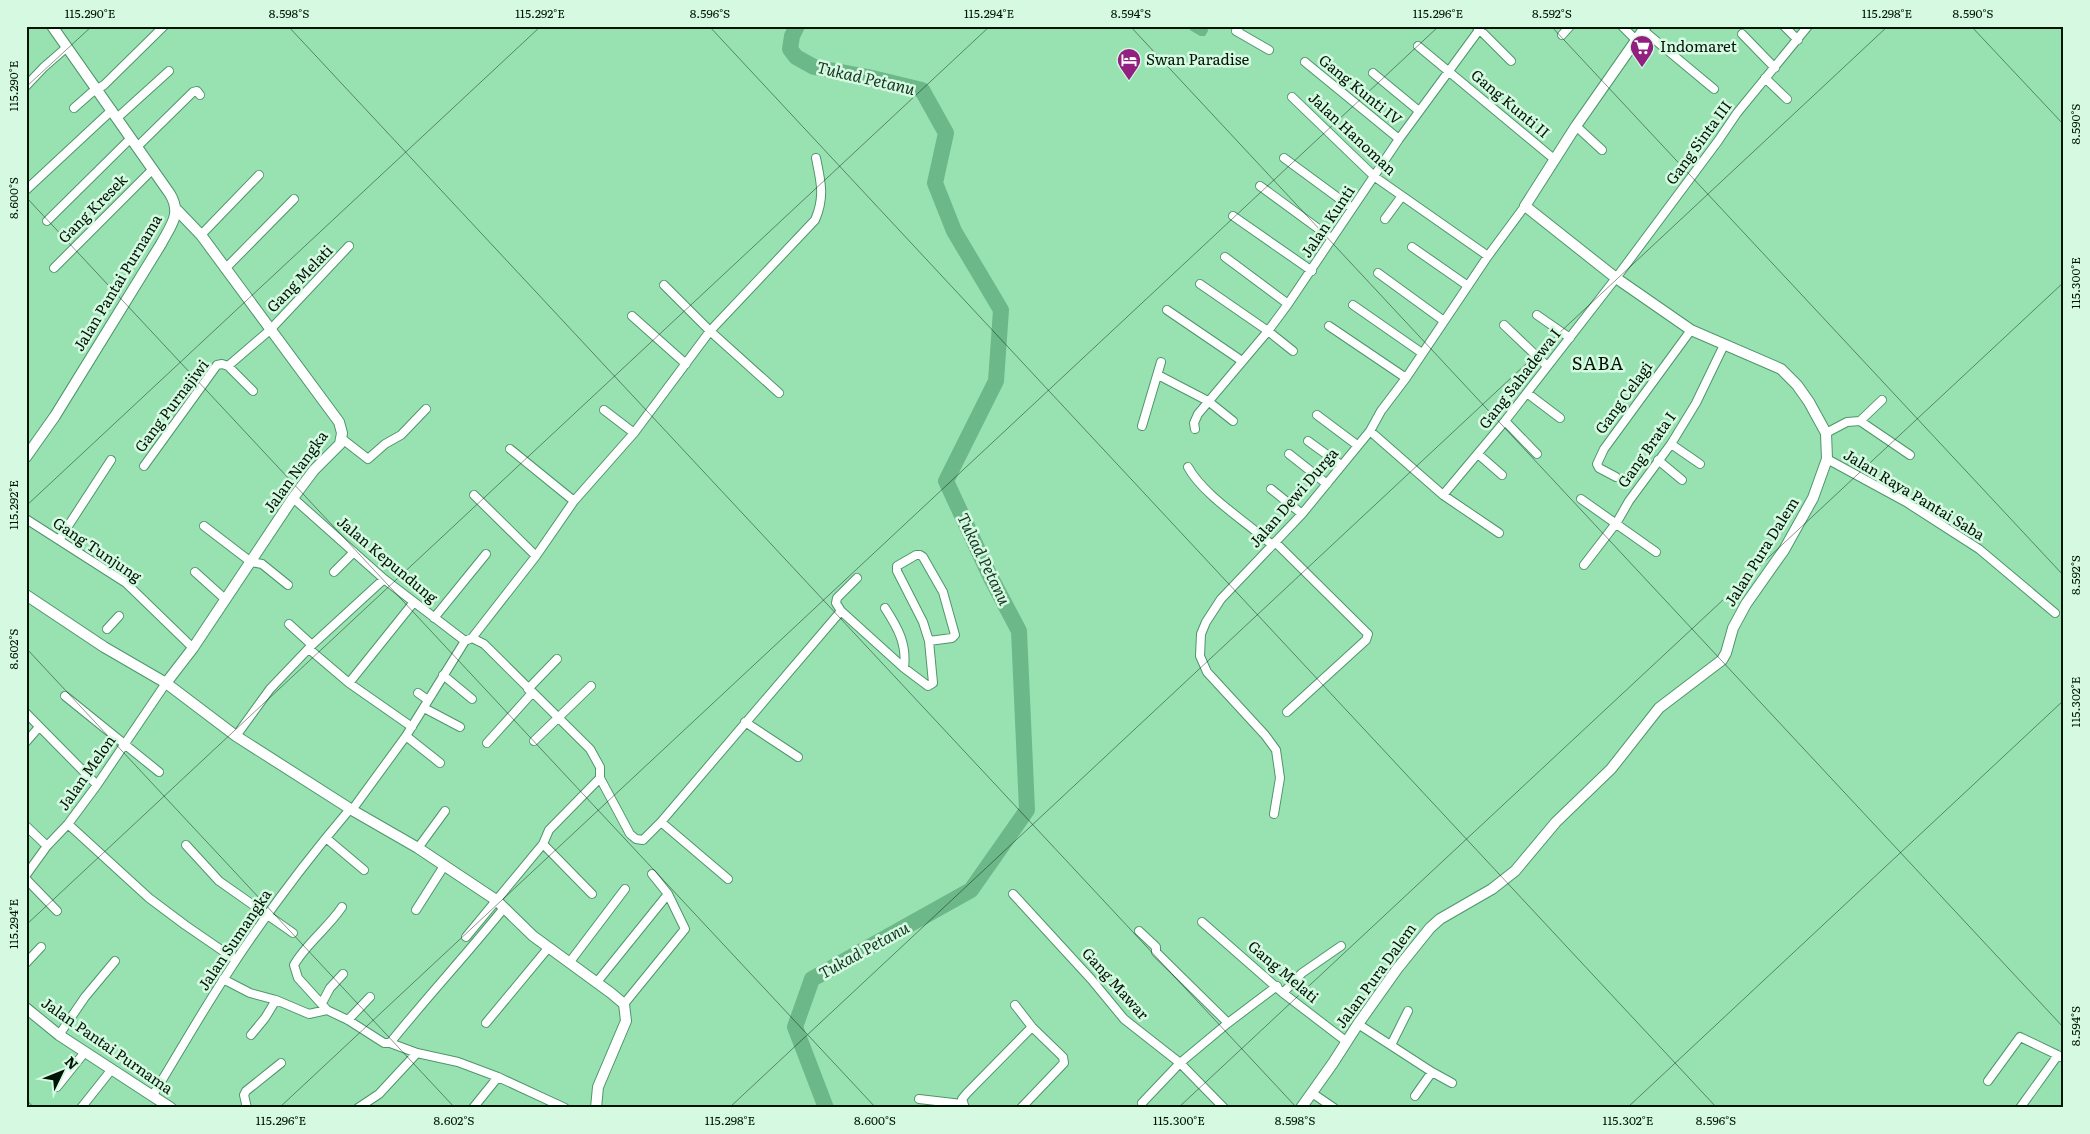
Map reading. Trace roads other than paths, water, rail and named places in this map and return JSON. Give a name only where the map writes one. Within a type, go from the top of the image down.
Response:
[{"type":"street","name":"Jalan Pantai Purnama","points":[[26,457],[55,416],[161,244],[177,210],[170,194],[52,26]]},
{"type":"street","points":[[74,108],[104,85],[164,26]]},
{"type":"street","points":[[1240,26],[1236,31],[1269,50]]},
{"type":"street","points":[[1562,35],[1570,26]]},
{"type":"street","points":[[1622,26],[1636,40]]},
{"type":"street","points":[[1784,26],[1798,40]]},
{"type":"street","name":"Gang Sinta III","points":[[1616,278],[1718,141],[1727,126],[1808,26]]},
{"type":"street","points":[[1479,27],[1511,61]]},
{"type":"street","name":"Jalan Kunti","points":[[1195,429],[1194,423],[1198,414],[1268,331],[1312,271],[1331,238],[1375,177],[1398,139],[1479,27]]},
{"type":"street","points":[[1525,206],[1554,158],[1644,28],[1714,89]]},
{"type":"street","points":[[1742,34],[1775,68]]},
{"type":"street","name":"Gang Kunti II","points":[[1418,46],[1554,158]]},
{"type":"street","points":[[26,86],[67,47]]},
{"type":"street","name":"Gang Kunti IV","points":[[1305,62],[1398,139]]},
{"type":"street","points":[[26,190],[114,114],[169,71]]},
{"type":"street","points":[[1373,73],[1420,111]]},
{"type":"street","points":[[1765,78],[1787,99]]},
{"type":"street","points":[[137,147],[192,92],[196,91],[200,95]]},
{"type":"street","name":"Jalan Hanoman","points":[[1292,97],[1375,177],[1488,256]]},
{"type":"street","points":[[1576,126],[1602,150]]},
{"type":"street","points":[[47,221],[131,138]]},
{"type":"street","name":"Jalan Sumangka","points":[[153,1095],[223,979],[266,916],[326,838],[351,810],[406,736],[443,675],[536,556],[574,501],[634,433],[710,331],[815,220],[821,207],[822,190],[816,158]]},
{"type":"street","points":[[1284,158],[1352,208]]},
{"type":"street","name":"Gang Kresek","points":[[54,268],[152,170]]},
{"type":"street","points":[[201,235],[259,175]]},
{"type":"street","points":[[1260,186],[1331,238]]},
{"type":"street","points":[[1385,219],[1402,196]]},
{"type":"street","points":[[225,269],[294,199]]},
{"type":"street","name":"Jalan Pura Dalem","points":[[1301,1108],[1358,1024],[1430,928],[1440,919],[1492,889],[1515,871],[1556,822],[1611,769],[1659,708],[1722,660],[1734,628],[1746,604],[1784,550],[1813,498],[1827,459],[1826,433],[1817,414],[1797,384],[1781,369],[1691,330],[1616,278],[1525,206]]},
{"type":"street","name":"Jalan Dewi Durga","points":[[1274,814],[1280,778],[1276,750],[1265,735],[1207,672],[1200,656],[1201,634],[1212,612],[1302,514],[1370,431],[1381,410],[1406,378],[1488,256],[1525,206]]},
{"type":"street","name":"Jalan Nangka","points":[[166,683],[193,648],[292,498],[314,470],[340,444],[342,433],[339,422],[201,235],[177,210]]},
{"type":"street","points":[[1233,216],[1312,271]]},
{"type":"street","name":"Gang Melati","points":[[270,330],[349,246]]},
{"type":"street","points":[[1412,247],[1468,286]]},
{"type":"street","points":[[1225,257],[1288,304]]},
{"type":"street","points":[[1378,273],[1444,321]]},
{"type":"street","name":"Gang Sahadewa I","points":[[1443,495],[1506,421],[1616,278]]},
{"type":"street","points":[[1200,284],[1268,331],[1293,351]]},
{"type":"street","points":[[664,285],[710,331],[779,393]]},
{"type":"street","points":[[1353,305],[1422,352]]},
{"type":"street","points":[[1167,310],[1242,362]]},
{"type":"street","points":[[1537,315],[1570,338]]},
{"type":"street","points":[[632,316],[686,364]]},
{"type":"street","points":[[1504,325],[1547,366]]},
{"type":"street","points":[[1330,326],[1406,378]]},
{"type":"street","name":"Gang Purnajiwi","points":[[144,466],[217,365],[228,366],[270,330]]},
{"type":"street","name":"Gang Celagi","points":[[1616,477],[1597,466],[1601,456],[1691,330]]},
{"type":"street","name":"Gang Brata I","points":[[1584,565],[1617,522],[1629,501],[1671,444],[1696,403],[1724,345]]},
{"type":"street","points":[[1142,426],[1161,362]]},
{"type":"street","points":[[228,366],[254,391]]},
{"type":"street","points":[[1158,375],[1208,401],[1233,421]]},
{"type":"street","points":[[1527,393],[1560,418]]},
{"type":"street","points":[[1860,421],[1882,400]]},
{"type":"street","points":[[341,438],[368,459],[385,444],[402,435],[426,409]]},
{"type":"street","points":[[604,410],[634,433]]},
{"type":"street","points":[[1317,415],[1357,445]]},
{"type":"street","points":[[1506,421],[1537,454]]},
{"type":"street","points":[[1826,433],[1847,422],[1860,421],[1910,455]]},
{"type":"street","points":[[1370,431],[1443,495],[1499,534]]},
{"type":"street","points":[[1308,441],[1341,465]]},
{"type":"street","points":[[1671,444],[1700,464]]},
{"type":"street","points":[[510,449],[574,501]]},
{"type":"street","points":[[1289,454],[1327,484]]},
{"type":"street","points":[[1478,454],[1502,476]]},
{"type":"street","name":"Jalan Raya Pantai Saba","points":[[1827,459],[1906,502],[1979,549],[2055,613]]},
{"type":"street","points":[[60,540],[111,460]]},
{"type":"street","points":[[1658,460],[1682,480]]},
{"type":"street","points":[[1188,467],[1198,481],[1214,497],[1274,543],[1368,634],[1366,640],[1287,712]]},
{"type":"street","points":[[1272,489],[1302,514]]},
{"type":"street","points":[[474,495],[536,556]]},
{"type":"street","name":"Jalan Kepundung","points":[[292,498],[384,578],[434,618],[469,640],[484,644],[530,691],[560,718],[590,750],[600,767],[600,778],[630,834],[634,838],[643,840],[661,822]]},
{"type":"street","points":[[1581,499],[1617,522],[1656,552]]},
{"type":"street","name":"Gang Tunjung","points":[[26,519],[126,583],[193,648]]},
{"type":"street","points":[[204,526],[251,562],[262,564],[288,585]]},
{"type":"street","points":[[334,572],[354,552]]},
{"type":"street","points":[[434,618],[486,554]]},
{"type":"street","points":[[857,578],[837,598],[836,603],[841,611],[904,668],[928,686],[932,684],[929,641],[922,622],[896,571],[897,566],[917,555],[923,557],[943,592],[955,635],[952,638],[929,641]]},
{"type":"street","points":[[195,572],[225,599]]},
{"type":"street","points":[[236,736],[270,689],[384,578]]},
{"type":"street","points":[[26,595],[104,647],[166,683],[236,736],[351,810],[418,848],[496,900],[527,931],[624,1004],[626,1021],[598,1087],[596,1108]]},
{"type":"street","points":[[349,683],[414,602]]},
{"type":"street","points":[[885,608],[896,625],[904,644],[904,668]]},
{"type":"street","points":[[728,879],[661,822],[841,611]]},
{"type":"street","points":[[106,629],[119,616]]},
{"type":"street","points":[[289,624],[349,683],[412,727]]},
{"type":"street","points":[[487,743],[557,659]]},
{"type":"street","points":[[443,675],[472,699]]},
{"type":"street","name":"Jalan Melon","points":[[26,877],[47,846],[68,824],[97,785],[166,683]]},
{"type":"street","points":[[534,741],[560,718],[591,686]]},
{"type":"street","points":[[418,693],[428,700]]},
{"type":"street","points":[[65,696],[159,772]]},
{"type":"street","points":[[424,708],[460,727]]},
{"type":"street","points":[[26,713],[97,785]]},
{"type":"street","points":[[745,722],[798,758]]},
{"type":"street","points":[[26,742],[40,727]]},
{"type":"street","points":[[406,736],[440,763]]},
{"type":"street","points":[[466,938],[543,844],[549,830],[600,778]]},
{"type":"street","points":[[418,848],[445,811]]},
{"type":"street","points":[[68,824],[149,898],[236,960]]},
{"type":"street","points":[[26,826],[47,846]]},
{"type":"street","points":[[326,838],[364,870]]},
{"type":"street","points":[[186,844],[219,881],[266,916],[293,933]]},
{"type":"street","points":[[543,844],[592,894]]},
{"type":"street","points":[[416,910],[444,866]]},
{"type":"street","points":[[624,1004],[685,929],[668,894],[652,874]]},
{"type":"street","points":[[26,877],[57,911]]},
{"type":"street","points":[[568,962],[625,889]]},
{"type":"street","points":[[597,982],[668,894]]},
{"type":"street","name":"Gang Mawar","points":[[1013,894],[1124,1018],[1180,1063],[1224,1108]]},
{"type":"street","points":[[342,907],[331,923],[299,957],[294,965],[295,972],[326,1010],[348,1020],[384,1043],[458,1062],[498,1077],[565,1108]]},
{"type":"street","points":[[390,1043],[426,999],[465,957],[504,908]]},
{"type":"street","name":"Gang Melati","points":[[1202,922],[1283,992],[1347,1042]]},
{"type":"street","points":[[1139,932],[1156,947],[1156,952],[1162,959],[1228,1023]]},
{"type":"street","points":[[302,940],[309,946]]},
{"type":"street","points":[[1283,992],[1302,973],[1341,946]]},
{"type":"street","points":[[26,964],[41,947]]},
{"type":"street","points":[[486,1023],[549,947]]},
{"type":"street","points":[[59,1035],[90,991],[116,961]]},
{"type":"street","points":[[322,1003],[330,988],[343,974]]},
{"type":"street","points":[[223,979],[250,993],[276,1000],[309,1014],[326,1010]]},
{"type":"street","points":[[1142,1103],[1180,1063],[1277,986]]},
{"type":"street","points":[[348,1020],[370,997]]},
{"type":"street","points":[[251,1035],[276,1000]]},
{"type":"street","points":[[1015,1005],[1032,1027],[1063,1057],[1064,1063],[1021,1108]]},
{"type":"street","name":"Jalan Pantai Purnama","points":[[26,1008],[59,1035],[153,1095],[170,1108]]},
{"type":"street","points":[[1391,1045],[1408,1011]]},
{"type":"street","points":[[1358,1024],[1452,1083]]},
{"type":"street","points":[[919,1099],[963,1106],[962,1099],[967,1093],[1032,1027]]},
{"type":"street","points":[[1988,1081],[2020,1037],[2061,1057],[2020,1108]]},
{"type":"street","points":[[57,1087],[85,1052]]},
{"type":"street","points":[[358,1108],[380,1094],[417,1053]]},
{"type":"street","points":[[247,1108],[244,1095],[246,1090],[281,1063]]},
{"type":"street","points":[[81,1108],[112,1069]]},
{"type":"street","points":[[1415,1096],[1432,1072]]},
{"type":"street","points":[[473,1108],[498,1077]]},
{"type":"street","points":[[1312,1093],[1334,1108]]},
{"type":"waterway","name":"Tukad Petanu","points":[[797,26],[792,36],[790,49],[796,57],[814,67],[922,90],[946,133],[935,183],[954,231],[1001,310],[996,381],[946,481],[990,576],[1019,631],[1027,810],[971,890],[812,979],[795,1027],[826,1108]]},
{"type":"place","name":"Indomaret","points":[[1642,68]]},
{"type":"place","name":"Swan Paradise","points":[[1129,81]]},
{"type":"district","name":"SABA","points":[[1598,364]]}]
